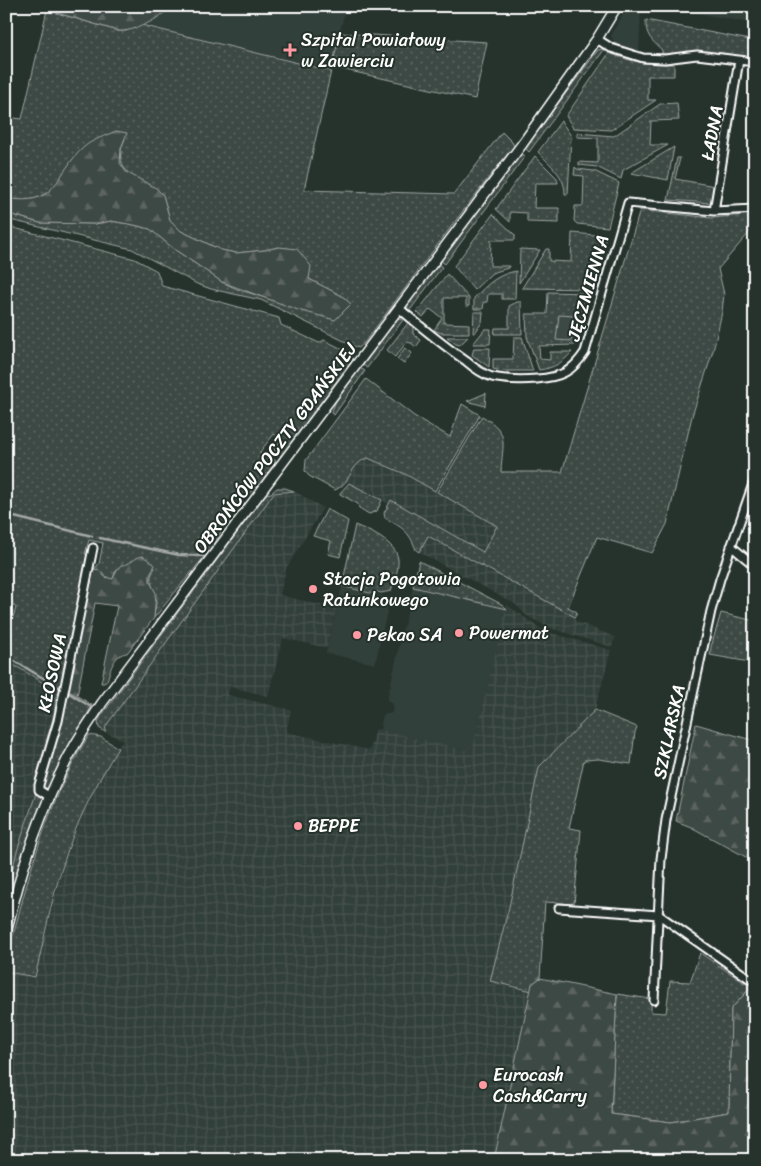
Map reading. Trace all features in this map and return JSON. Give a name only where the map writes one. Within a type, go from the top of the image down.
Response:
[{"type":"street","name":"OBROŃCÓW POCZTY GDAŃSKIEJ","points":[[6,933],[25,861],[50,797],[75,746],[102,703],[523,143],[597,40],[617,6]]},
{"type":"street","points":[[597,40],[611,48],[643,58],[665,59],[697,55],[755,62]]},
{"type":"street","name":"ŁADNA","points":[[714,211],[739,60]]},
{"type":"street","name":"JĘCZMIENNA","points":[[400,309],[461,358],[490,376],[505,379],[555,377],[571,370],[585,352],[628,203],[714,211],[755,209]]},
{"type":"street","name":"SZKLARSKA","points":[[654,1000],[661,859],[666,820],[711,611],[755,478]]},
{"type":"street","points":[[731,546],[755,566]]},
{"type":"street","name":"KŁOSOWA","points":[[50,797],[41,793],[39,785],[58,721],[93,548]]},
{"type":"street","points":[[559,908],[658,916],[750,979]]},
{"type":"shaded area","name":"Szpital Powiatowy w Zawierciu","points":[[64,6],[346,6],[331,71]]},
{"type":"shaded area","points":[[628,6],[641,6],[639,52],[616,45],[611,36]]},
{"type":"shaded area","points":[[661,6],[755,6],[755,24]]},
{"type":"shaded area","points":[[368,458],[405,474],[497,526],[483,552],[392,500],[389,504],[346,482],[358,462]]},
{"type":"shaded area","points":[[294,491],[323,508],[286,569],[280,595],[336,609],[327,648],[283,638],[268,696],[230,687],[228,695],[291,710],[286,732],[370,750],[376,729],[472,751],[507,605],[544,631],[611,650],[595,710],[539,767],[491,981],[532,991],[494,1160],[6,1160],[6,981],[8,972],[35,976],[63,865],[81,818],[107,765],[123,740],[105,732],[106,726],[274,493]]},
{"type":"shaded area","points":[[427,536],[575,617],[575,621],[615,637],[612,647],[550,628],[527,616],[515,604],[419,552]]},
{"type":"shaded area","points":[[342,586],[390,598],[375,664],[326,653]]},
{"type":"shaded area","points":[[413,587],[507,609],[472,751],[380,730],[383,715],[392,713],[393,705],[387,700]]},
{"type":"shaded area","points":[[6,661],[47,686],[56,701],[36,794],[17,851],[9,883],[6,883]]},
{"type":"green space","points":[[34,6],[172,6],[146,24],[125,31],[118,31]]},
{"type":"green space","points":[[47,10],[118,31],[126,31],[141,25],[331,71],[304,190],[454,194],[502,132],[514,146],[359,348],[261,300],[197,284],[132,249],[6,219],[6,213],[40,223],[95,224],[111,221],[134,225],[150,229],[174,249],[222,282],[237,289],[335,320],[351,304],[342,296],[309,279],[279,247],[236,253],[221,250],[181,231],[170,220],[163,195],[129,174],[124,167],[121,160],[121,150],[125,139],[67,169],[50,191],[37,198],[23,201],[6,198],[6,117],[22,119]]},
{"type":"green space","points":[[646,20],[755,41],[755,59],[709,54],[662,54],[662,50],[652,41],[648,34]]},
{"type":"green space","points":[[340,33],[487,42],[475,99],[332,67]]},
{"type":"green space","points":[[598,50],[604,50],[529,152],[525,148]]},
{"type":"green space","points":[[609,53],[640,62],[674,64],[674,76],[648,76],[648,100],[656,100],[611,130],[573,128],[566,116]]},
{"type":"green space","points":[[677,103],[679,120],[651,121],[650,145],[668,145],[623,170],[621,179],[597,167],[579,165],[579,162],[598,163],[598,138],[577,137],[577,133],[614,136],[660,104]]},
{"type":"green space","points":[[561,121],[571,136],[568,194],[565,194],[560,176],[538,152]]},
{"type":"green space","points":[[116,131],[127,133],[121,148],[120,163],[126,172],[156,188],[163,195],[170,220],[181,231],[221,250],[236,253],[279,247],[297,249],[311,266],[309,279],[342,296],[351,304],[335,320],[298,310],[222,282],[174,249],[150,229],[111,221],[95,224],[40,223],[6,213],[6,198],[23,200],[36,198],[46,193],[54,186],[74,157],[84,147]]},
{"type":"green space","points":[[674,147],[668,180],[631,173]]},
{"type":"green space","points":[[521,153],[525,156],[445,264],[441,261]]},
{"type":"green space","points":[[535,156],[557,178],[558,183],[535,183],[534,208],[559,208],[559,223],[527,222],[527,213],[510,212],[510,222],[496,209]]},
{"type":"green space","points":[[677,158],[680,158],[675,179],[715,186],[711,203],[668,200]]},
{"type":"green space","points":[[575,167],[577,169],[594,171],[619,183],[608,227],[577,224],[574,221],[575,206],[583,206],[584,176],[574,175]]},
{"type":"green space","points":[[640,210],[712,218],[755,214],[755,226],[718,269],[724,294],[722,312],[713,351],[692,416],[667,524],[652,553],[597,537],[568,607],[577,612],[575,617],[428,536],[419,552],[416,550],[408,534],[385,518],[384,513],[391,500],[483,552],[497,526],[437,492],[482,416],[497,428],[503,439],[501,472],[562,472]]},
{"type":"green space","points":[[493,214],[515,235],[515,240],[491,240],[490,266],[509,266],[492,273],[474,290],[454,266]]},
{"type":"green space","points":[[6,226],[135,259],[157,271],[162,286],[279,318],[281,325],[319,343],[324,340],[344,350],[353,359],[281,456],[275,451],[273,446],[275,443],[278,444],[281,439],[274,434],[259,453],[269,456],[276,461],[261,482],[238,504],[213,546],[154,618],[156,597],[151,577],[155,568],[132,560],[115,572],[113,579],[110,580],[99,570],[94,569],[99,564],[103,543],[89,540],[85,554],[89,555],[55,724],[48,743],[46,742],[55,709],[53,693],[42,682],[6,661],[6,626],[13,617],[16,608],[6,596]]},
{"type":"green space","points":[[572,233],[606,236],[592,289],[522,288],[546,249],[549,249],[549,261],[571,262]]},
{"type":"green space","points":[[520,249],[540,250],[519,283]]},
{"type":"green space","points":[[438,264],[442,267],[411,309],[407,310],[407,306]]},
{"type":"green space","points":[[516,271],[515,299],[502,299],[502,294],[488,294],[487,302],[484,302],[483,309],[474,309],[474,298],[484,288],[498,278]]},
{"type":"green space","points":[[447,274],[469,298],[469,306],[466,306],[466,298],[444,298],[444,323],[469,324],[469,333],[441,333],[434,330],[442,318],[430,309],[423,317],[417,312]]},
{"type":"green space","points":[[548,292],[590,293],[575,345],[539,346],[540,359],[550,360],[550,352],[572,352],[557,364],[539,370],[527,337],[526,314],[547,314]]},
{"type":"green space","points":[[521,302],[522,334],[494,334],[495,328],[509,328],[509,306]]},
{"type":"green space","points":[[474,312],[483,312],[482,322],[475,333],[473,333]]},
{"type":"green space","points":[[559,315],[574,316],[571,341],[556,340]]},
{"type":"green space","points":[[398,318],[403,320],[367,368],[363,365]]},
{"type":"green space","points":[[408,323],[413,327],[413,334],[421,340],[416,347],[407,342],[395,357],[387,350]]},
{"type":"green space","points":[[485,329],[491,329],[490,344],[473,344]]},
{"type":"green space","points":[[447,337],[468,337],[460,345]]},
{"type":"green space","points":[[514,337],[522,337],[533,371],[493,369],[493,359],[513,359]]},
{"type":"green space","points":[[405,348],[412,353],[404,364],[397,359]]},
{"type":"green space","points":[[474,348],[490,348],[489,367],[472,355]]},
{"type":"green space","points":[[360,368],[365,371],[334,415],[331,413],[336,401]]},
{"type":"green space","points":[[366,379],[414,416],[450,437],[462,404],[480,415],[435,491],[405,474],[368,458],[357,465],[345,483],[335,490],[309,476],[305,471],[306,460]]},
{"type":"green space","points":[[486,393],[485,406],[467,401]]},
{"type":"green space","points":[[349,483],[382,500],[377,511],[369,514],[359,508],[358,504],[340,494]]},
{"type":"green space","points":[[277,488],[294,491],[274,493],[106,726],[105,732],[99,728],[98,722],[101,716],[266,494],[271,493]]},
{"type":"green space","points":[[327,509],[348,521],[340,557],[328,554],[331,541],[313,536]]},
{"type":"green space","points":[[355,525],[387,542],[396,553],[398,567],[391,591],[381,593],[375,591],[374,594],[342,586]]},
{"type":"green space","points":[[143,556],[155,565],[150,575],[150,582],[156,593],[154,618],[127,653],[116,659],[107,681],[101,683],[117,606],[95,603],[77,696],[66,689],[89,577],[94,569],[99,570],[105,577],[113,579],[121,565]]},
{"type":"green space","points":[[419,561],[503,605],[507,609],[413,587]]},
{"type":"green space","points":[[721,613],[755,621],[755,663],[710,655]]},
{"type":"green space","points":[[66,689],[92,705],[48,791],[46,791],[42,787]]},
{"type":"green space","points":[[595,710],[637,727],[631,764],[599,759],[584,760],[569,828],[581,830],[574,904],[545,902],[540,978],[532,984],[532,991],[490,981],[509,907],[539,767]]},
{"type":"green space","points":[[696,724],[755,741],[755,862],[691,827],[676,821]]},
{"type":"green space","points":[[89,735],[101,737],[118,748],[87,805],[68,850],[55,892],[35,977],[8,972],[6,970],[7,961],[39,845],[61,788]]},
{"type":"green space","points":[[37,790],[44,800],[6,917],[6,883],[9,883],[17,851]]},
{"type":"green space","points":[[700,953],[751,987],[731,1009],[729,1112],[671,1122],[611,1114],[617,994],[651,999],[651,1012],[666,1013],[670,981],[690,982]]},
{"type":"green space","points":[[540,978],[617,994],[611,1114],[671,1122],[729,1112],[731,1009],[755,983],[755,1160],[494,1160],[532,984]]},
{"type":"waterway","points":[[6,515],[92,536]]},
{"type":"waterway","points":[[100,538],[179,555],[203,556]]},
{"type":"waterway","points":[[6,656],[60,688]]},
{"type":"waterway","points":[[69,693],[91,707]]},
{"type":"place","name":"Szpital Powiatowy w Zawierciu","points":[[290,50]]},
{"type":"place","name":"Stacja Pogotowia Ratunkowego","points":[[313,589]]},
{"type":"place","name":"Powermat","points":[[459,633]]},
{"type":"place","name":"Pekao SA","points":[[357,635]]},
{"type":"place","name":"BEPPE","points":[[298,826]]},
{"type":"place","name":"Eurocash Cash&Carry","points":[[483,1085]]}]
